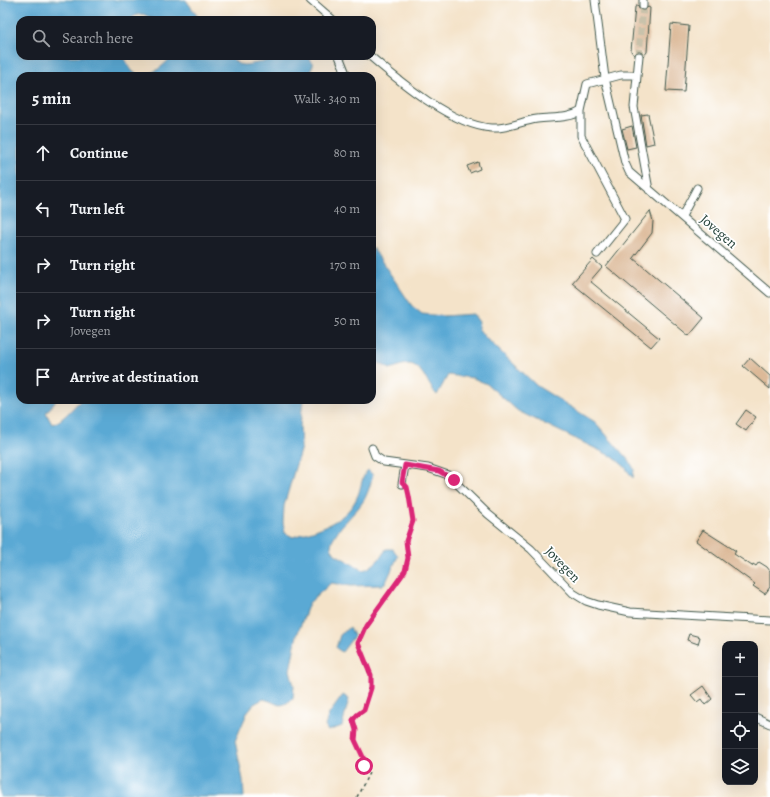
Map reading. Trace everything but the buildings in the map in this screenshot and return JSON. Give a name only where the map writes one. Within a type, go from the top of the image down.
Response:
[{"type":"street","points":[[310,0],[328,16]]},
{"type":"street","name":"Jovegen","points":[[595,0],[605,78],[626,167],[635,178],[682,216],[770,293]]},
{"type":"street","points":[[639,56],[634,112],[650,190]]},
{"type":"street","points":[[341,60],[345,72]]},
{"type":"street","points":[[375,60],[395,78],[430,102],[458,118],[478,126],[498,128],[515,126],[534,119],[575,115],[581,111]]},
{"type":"street","points":[[598,254],[625,219],[581,136],[581,111],[587,84],[621,75],[637,75]]},
{"type":"street","points":[[682,216],[697,188]]},
{"type":"street","name":"Jovegen","points":[[372,448],[375,456],[384,462],[428,468],[448,475],[488,514],[531,549],[573,593],[586,601],[630,612],[770,620]]},
{"type":"street","points":[[402,483],[405,465]]},
{"type":"street","points":[[758,718],[770,724]]},
{"type":"path","points":[[357,797],[369,773],[364,768],[363,757],[355,740],[356,730],[353,720],[366,707],[372,681],[358,643],[366,625],[405,571],[408,558],[406,541],[413,521],[407,487],[402,483]]},
{"type":"water","points":[[0,0],[186,0],[197,16],[147,16],[143,14],[135,16],[16,16],[16,60],[125,60],[133,72],[16,72],[16,404],[53,404],[46,413],[52,424],[56,423],[77,404],[303,404],[300,426],[301,447],[284,506],[283,523],[285,533],[293,537],[322,528],[331,524],[347,512],[353,505],[358,495],[363,478],[368,470],[373,475],[366,496],[335,535],[331,548],[335,554],[363,570],[376,562],[386,549],[393,549],[398,556],[386,582],[382,585],[351,586],[331,583],[309,603],[297,635],[290,670],[294,686],[293,698],[281,705],[263,699],[254,704],[248,711],[235,741],[243,780],[244,797],[0,797]]},
{"type":"water","points":[[168,60],[234,60],[238,64],[244,65],[272,60],[311,60],[313,65],[311,72],[153,72]]},
{"type":"water","points":[[376,253],[412,306],[422,314],[443,316],[473,314],[479,322],[478,328],[484,336],[537,386],[595,422],[630,462],[634,469],[633,478],[624,466],[613,457],[518,411],[487,384],[473,378],[448,375],[437,395],[417,367],[404,364],[390,369],[376,361]]},
{"type":"water","points":[[350,627],[354,636],[342,652],[336,648],[340,635]]},
{"type":"water","points":[[343,695],[349,699],[342,726],[328,731],[325,726],[329,714]]},
{"type":"tunnel","points":[[639,56],[643,6]]},
{"type":"route","points":[[364,766],[361,750],[356,744],[355,740],[356,728],[353,720],[355,716],[366,707],[372,681],[358,643],[366,625],[374,616],[405,571],[408,558],[406,541],[413,521],[407,487],[402,482],[405,465],[439,471],[448,475],[454,480]]}]
